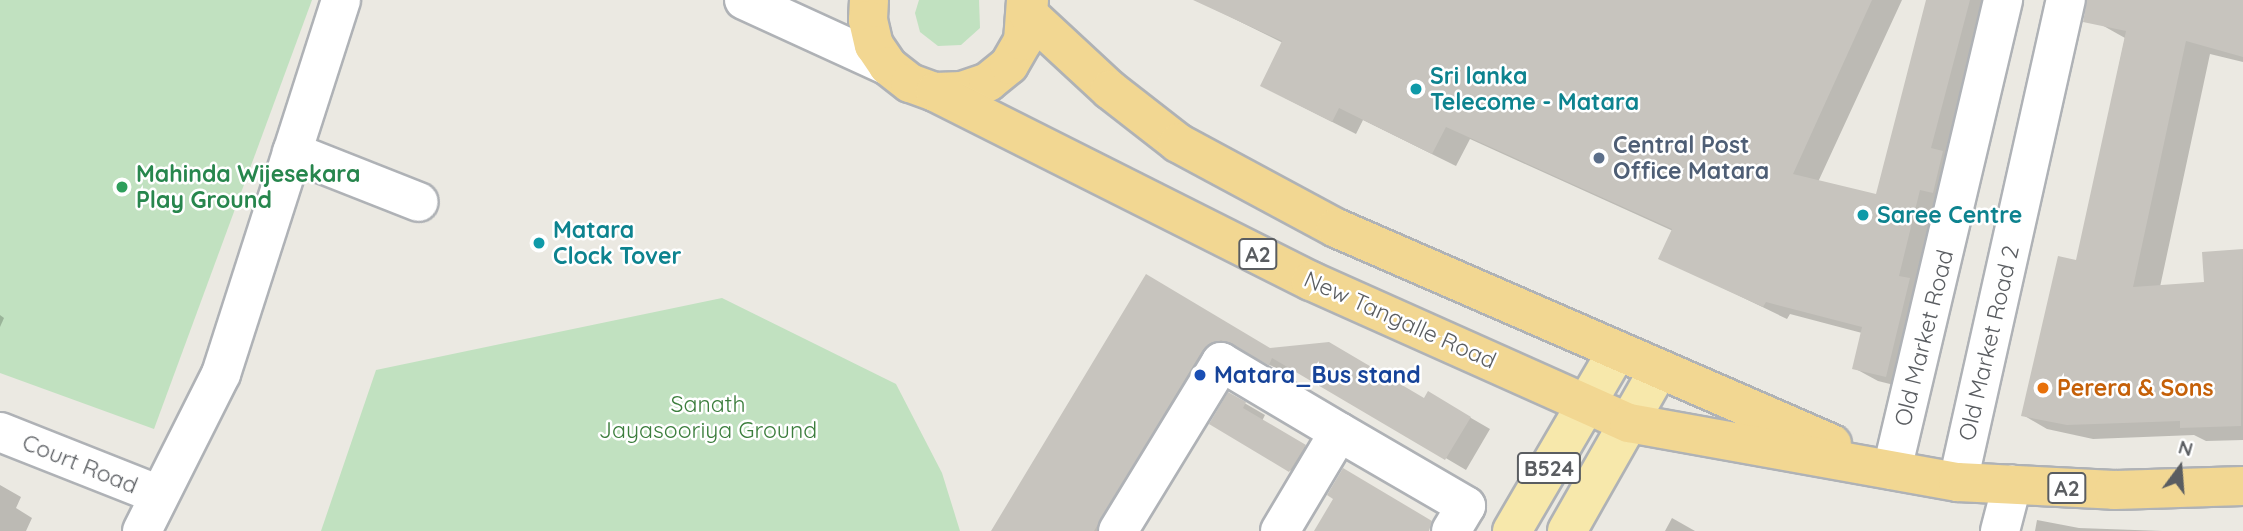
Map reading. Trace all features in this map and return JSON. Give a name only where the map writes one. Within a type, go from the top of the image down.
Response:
[{"type":"highway","points":[[869,0],[867,20],[874,45],[888,66]]},
{"type":"highway","points":[[935,92],[975,87],[1009,65],[1023,41],[1028,5]]},
{"type":"highway","name":"New Tangalle Road","points":[[1028,5],[1110,90],[1178,143],[1336,228],[1892,470]]},
{"type":"highway","name":"New Tangalle Road","points":[[888,66],[909,83],[935,92],[1311,281],[1629,423],[1958,482],[2114,490],[2243,485]]},
{"type":"main road","points":[[1586,404],[1618,351]]},
{"type":"main road","points":[[1629,423],[1659,369]]},
{"type":"main road","name":"B524","points":[[1512,531],[1586,404]]},
{"type":"main road","name":"B524","points":[[1567,531],[1629,423]]},
{"type":"street","points":[[142,531],[221,373],[341,0]]},
{"type":"street","points":[[744,0],[888,66]]},
{"type":"street","name":"Old Market Road","points":[[1892,470],[2003,0]]},
{"type":"street","name":"Old Market Road 2","points":[[1958,482],[2066,0]]},
{"type":"street","points":[[292,152],[419,202]]},
{"type":"street","points":[[1118,531],[1221,362],[1466,506],[1451,531]]},
{"type":"street","name":"Court Road","points":[[0,432],[159,495]]},
{"type":"street","points":[[1280,531],[1339,432]]},
{"type":"street","points":[[2000,531],[2012,485]]},
{"type":"green space","name":"Mahinda Wijesekara Play Ground","points":[[0,0],[312,0],[154,429],[0,373]]},
{"type":"green space","points":[[919,0],[979,0],[980,28],[961,45],[938,46],[920,32],[915,13]]},
{"type":"green space","name":"Sanath Jayasooriya Ground","points":[[722,298],[896,384],[942,473],[960,531],[321,531],[376,370]]},
{"type":"building","points":[[1193,0],[1872,0],[1793,174],[1876,194],[1926,0],[1970,0],[1931,148],[1943,151],[1933,193],[1920,190],[1899,276],[1910,278],[1886,377],[1852,369],[1862,327],[1766,302],[1763,307],[1658,259],[1672,229],[1446,127],[1432,154],[1339,108],[1332,122],[1260,86],[1282,41]]},
{"type":"building","points":[[2087,0],[2243,0],[2243,57],[2186,41],[2133,287],[2204,282],[2202,252],[2243,249],[2241,426],[2180,428],[2180,421],[2067,425],[2021,416],[2058,256],[2076,260],[2126,31],[2083,22]]},
{"type":"building","points":[[1146,274],[1270,348],[1329,342],[1424,398],[1428,391],[1471,417],[1445,460],[1272,358],[1269,365],[1221,340],[1202,351],[1094,531],[991,531]]},
{"type":"building","points":[[1228,392],[1246,402],[1243,408],[1306,445],[1289,472],[1209,424]]},
{"type":"building","points":[[1343,468],[1432,521],[1429,531],[1314,531],[1333,499],[1327,495]]},
{"type":"place","name":"Sri lanka Telecome - Matara","points":[[1416,89]]},
{"type":"place","name":"Central Post Office Matara","points":[[1599,158]]},
{"type":"place","name":"Mahinda Wijesekara Play Ground","points":[[122,187]]},
{"type":"place","name":"Saree Centre","points":[[1863,215]]},
{"type":"place","name":"Matara Clock Tover","points":[[539,243]]},
{"type":"place","name":"Matara_Bus stand","points":[[1200,375]]},
{"type":"place","name":"Perera & Sons","points":[[2043,388]]}]
